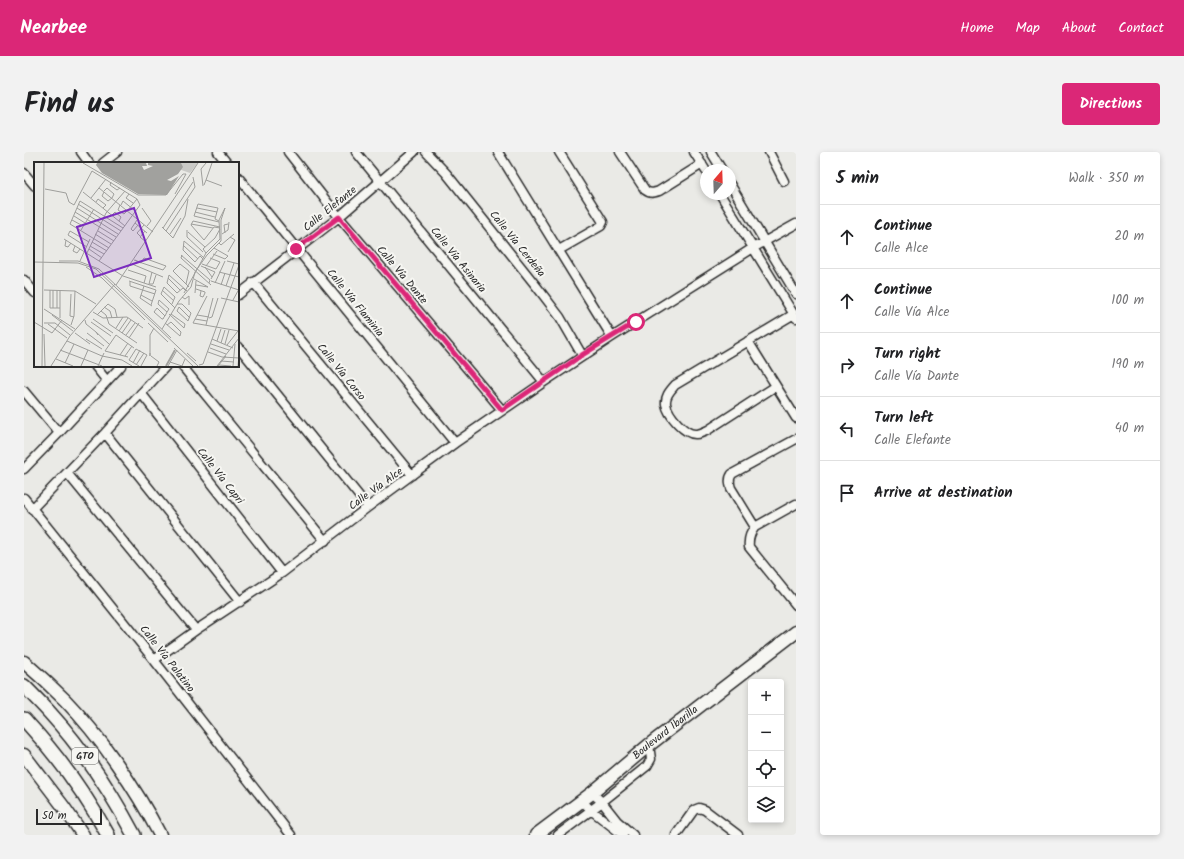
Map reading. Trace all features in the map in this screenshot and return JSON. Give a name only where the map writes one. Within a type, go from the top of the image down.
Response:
[{"type":"main road","name":"GTO","points":[[24,686],[50,713],[77,745],[103,783],[134,835]]},
{"type":"main road","name":"GTO","points":[[24,719],[56,755],[78,786],[108,835]]},
{"type":"street","points":[[81,152],[89,162]]},
{"type":"street","points":[[104,162],[117,152]]},
{"type":"street","points":[[218,152],[226,162]]},
{"type":"street","name":"Calle Vía Dante","points":[[288,152],[339,217],[502,410]]},
{"type":"street","name":"Calle Vía Asinaria","points":[[356,152],[544,382]]},
{"type":"street","name":"Calle Elefante","points":[[239,294],[339,217],[414,152]]},
{"type":"street","name":"Calle Vía Cerdeña","points":[[426,152],[446,173],[542,293],[560,317],[582,355]]},
{"type":"street","points":[[498,152],[612,337]]},
{"type":"street","points":[[559,152],[603,222],[601,226],[559,250]]},
{"type":"street","points":[[620,152],[645,190],[652,193],[700,169]]},
{"type":"street","points":[[694,152],[702,164]]},
{"type":"street","points":[[718,164],[712,154],[722,152]]},
{"type":"street","points":[[769,152],[784,181]]},
{"type":"street","points":[[24,173],[34,185]]},
{"type":"street","name":"Calle Vía Flaminia","points":[[239,178],[455,443]]},
{"type":"street","points":[[736,194],[796,294]]},
{"type":"street","points":[[724,200],[795,316],[748,341],[675,385],[668,392],[666,405],[671,415],[683,429],[689,433],[701,433],[776,386]]},
{"type":"street","name":"Calle Vía Alce","points":[[154,660],[196,630],[282,573],[455,443],[582,355],[753,248],[796,224]]},
{"type":"street","points":[[24,280],[34,292]]},
{"type":"street","name":"Calle Vía Corso","points":[[253,282],[412,476]]},
{"type":"street","points":[[748,341],[796,418]]},
{"type":"street","points":[[239,347],[368,507]]},
{"type":"street","points":[[96,367],[107,381]]},
{"type":"street","points":[[24,469],[120,367]]},
{"type":"street","points":[[32,509],[105,433],[165,367]]},
{"type":"street","points":[[183,367],[325,541]]},
{"type":"street","points":[[24,390],[59,433]]},
{"type":"street","name":"Calle Vía Capri","points":[[141,393],[282,573]]},
{"type":"street","points":[[105,433],[240,602]]},
{"type":"street","points":[[755,527],[731,488],[729,481],[732,474],[796,439]]},
{"type":"street","points":[[67,473],[196,630]]},
{"type":"street","name":"Calle Vía Palatino","points":[[24,498],[154,660],[291,835]]},
{"type":"street","points":[[796,504],[755,527],[749,537],[749,547],[796,605]]},
{"type":"street","name":"Boulevard Ibarilla","points":[[538,834],[582,801],[649,745],[796,632]]},
{"type":"street","points":[[24,662],[65,700],[109,753],[132,787],[157,833]]},
{"type":"street","points":[[558,835],[592,810],[650,762],[651,754],[649,745]]},
{"type":"street","points":[[24,755],[83,835]]},
{"type":"street","points":[[592,792],[617,821],[633,835]]},
{"type":"street","points":[[582,801],[623,835]]},
{"type":"street","points":[[676,835],[694,810],[699,808],[705,810],[738,835]]},
{"type":"route","points":[[296,249],[339,217],[502,410],[582,355],[636,322]]}]
